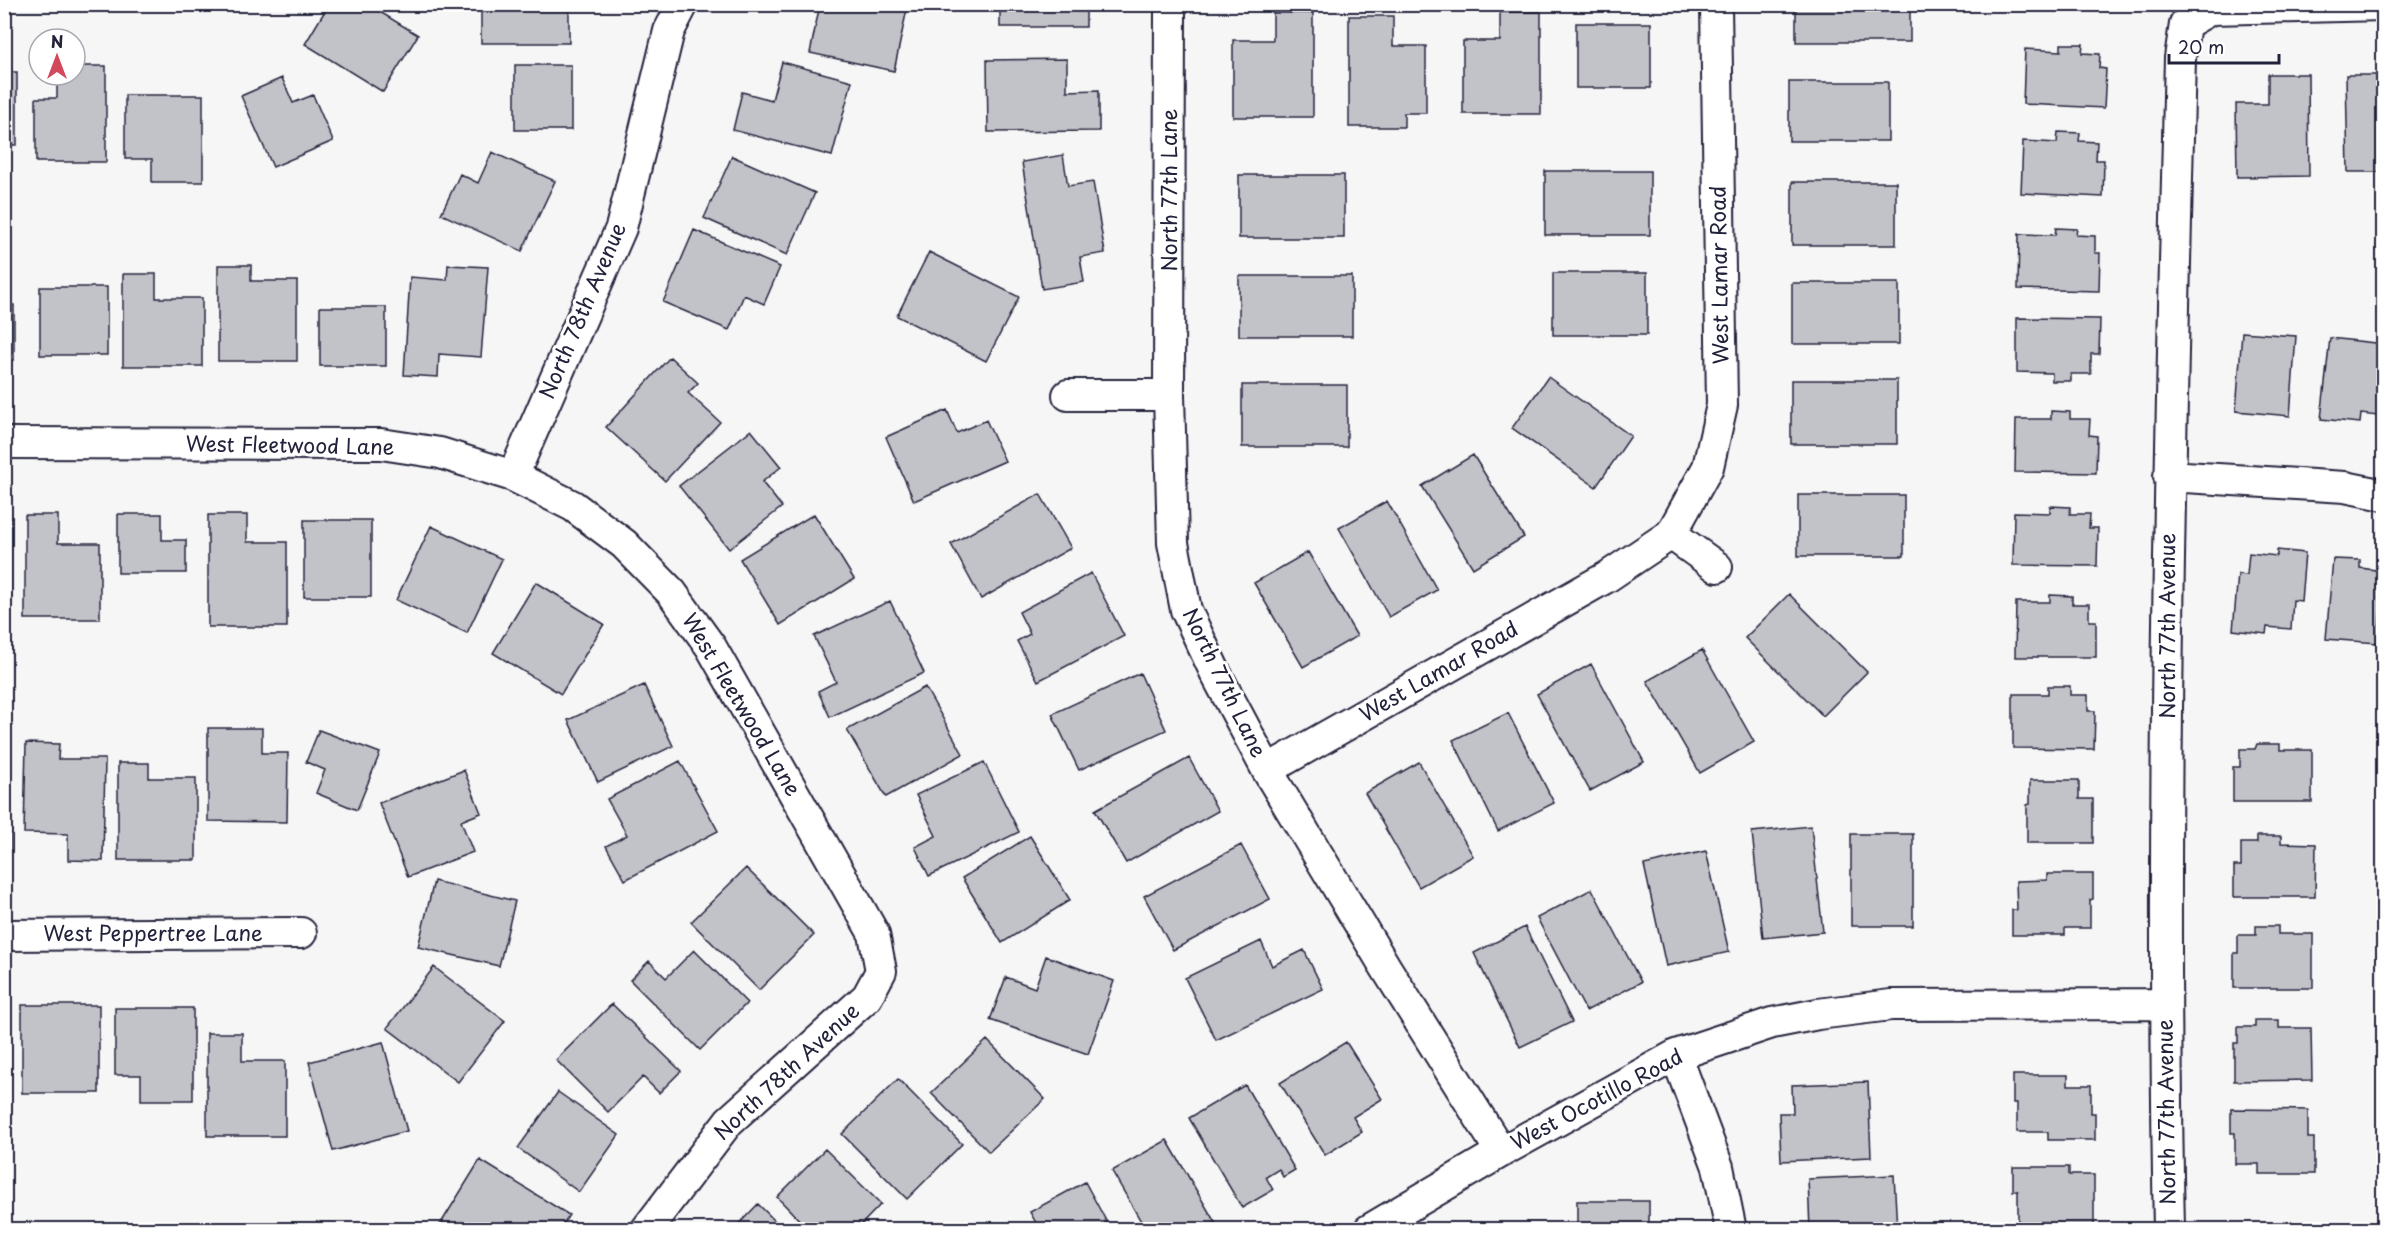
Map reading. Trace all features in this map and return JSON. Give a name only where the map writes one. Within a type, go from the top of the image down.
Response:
[{"type":"street","name":"North 78th Avenue","points":[[513,476],[621,228],[669,31],[683,4]]},
{"type":"street","name":"North 77th Lane","points":[[1170,4],[1169,395],[1173,543],[1186,610],[1216,674],[1267,770],[1386,968],[1501,1152]]},
{"type":"street","name":"West Lamar Road","points":[[1267,770],[1607,577],[1671,534],[1708,467],[1722,405],[1716,4]]},
{"type":"street","name":"North 77th Avenue","points":[[2169,1230],[2164,1004],[2169,476],[2180,58],[2185,24],[2211,9],[2384,5]]},
{"type":"street","points":[[1068,396],[1169,395]]},
{"type":"street","name":"West Fleetwood Lane","points":[[4,443],[381,444],[440,453],[513,476],[573,506],[616,538],[672,593],[711,647],[874,934],[881,971]]},
{"type":"street","points":[[2169,476],[2345,487],[2384,495]]},
{"type":"street","points":[[1671,534],[1717,567]]},
{"type":"street","name":"West Peppertree Lane","points":[[4,935],[301,933]]},
{"type":"street","name":"North 78th Avenue","points":[[646,1230],[729,1121],[867,997],[881,971]]},
{"type":"street","name":"West Ocotillo Road","points":[[1369,1230],[1501,1152],[1676,1055],[1772,1023],[1891,1005],[2164,1004]]},
{"type":"street","points":[[1676,1055],[1718,1167],[1731,1230]]},
{"type":"building","points":[[329,4],[367,4],[418,35],[383,92],[305,44]]},
{"type":"building","points":[[511,4],[569,4],[569,43],[481,43],[481,7],[511,7]]},
{"type":"building","points":[[820,4],[908,4],[894,71],[810,53]]},
{"type":"building","points":[[1000,4],[1086,4],[1086,27],[1000,27]]},
{"type":"building","points":[[1796,4],[1910,4],[1910,42],[1796,42]]},
{"type":"building","points":[[1500,12],[1541,12],[1541,114],[1463,114],[1463,41],[1500,41]]},
{"type":"building","points":[[1273,13],[1313,13],[1313,117],[1233,117],[1233,40],[1273,40]]},
{"type":"building","points":[[1349,16],[1393,16],[1393,46],[1426,46],[1426,113],[1404,113],[1404,127],[1349,127]]},
{"type":"building","points":[[1576,23],[1651,23],[1651,88],[1576,88]]},
{"type":"building","points":[[2061,44],[2083,44],[2082,53],[2100,54],[2099,68],[2106,69],[2104,108],[2023,104],[2025,49],[2061,51]]},
{"type":"building","points":[[1067,59],[1067,91],[1099,90],[1099,131],[988,132],[987,60]]},
{"type":"building","points":[[782,62],[852,81],[832,156],[733,130],[742,92],[772,100]]},
{"type":"building","points":[[515,65],[571,65],[571,130],[515,130]]},
{"type":"building","points":[[87,66],[106,66],[106,162],[36,162],[36,98],[57,98],[57,87],[87,87]]},
{"type":"building","points":[[4,72],[17,72],[17,145],[4,145]]},
{"type":"building","points":[[2268,74],[2308,74],[2309,176],[2237,177],[2236,104],[2268,104]]},
{"type":"building","points":[[2346,75],[2384,75],[2384,172],[2348,172]]},
{"type":"building","points":[[282,78],[293,103],[313,95],[333,141],[273,167],[241,96]]},
{"type":"building","points":[[1789,82],[1888,82],[1888,141],[1789,141]]},
{"type":"building","points":[[125,95],[203,95],[203,182],[152,182],[152,159],[125,159]]},
{"type":"building","points":[[2058,132],[2080,133],[2079,141],[2097,142],[2096,160],[2104,160],[2103,197],[2021,193],[2023,141],[2057,143]]},
{"type":"building","points":[[492,152],[555,181],[522,251],[441,214],[460,174],[478,183]]},
{"type":"building","points":[[1063,155],[1068,186],[1093,182],[1105,253],[1080,257],[1084,282],[1042,289],[1022,162]]},
{"type":"building","points":[[732,156],[815,193],[787,255],[704,218]]},
{"type":"building","points":[[1545,171],[1650,171],[1650,235],[1545,235]]},
{"type":"building","points":[[1239,175],[1344,175],[1344,238],[1239,238]]},
{"type":"building","points":[[1792,182],[1896,182],[1896,245],[1792,245]]},
{"type":"building","points":[[2056,228],[2077,229],[2076,235],[2095,236],[2095,253],[2100,253],[2099,291],[2018,289],[2019,234],[2055,235]]},
{"type":"building","points":[[694,230],[780,267],[764,304],[744,295],[729,330],[663,302]]},
{"type":"building","points":[[929,252],[1019,297],[986,361],[897,316]]},
{"type":"building","points":[[218,265],[251,265],[251,281],[297,281],[297,361],[218,361]]},
{"type":"building","points":[[448,265],[488,267],[481,357],[439,354],[438,377],[404,375],[410,277],[447,280]]},
{"type":"building","points":[[1553,273],[1647,273],[1647,335],[1553,335]]},
{"type":"building","points":[[123,274],[156,274],[156,298],[202,298],[202,366],[123,366]]},
{"type":"building","points":[[1239,276],[1352,276],[1352,336],[1239,336]]},
{"type":"building","points":[[1792,283],[1899,283],[1899,344],[1792,344]]},
{"type":"building","points":[[40,287],[107,287],[107,355],[40,355]]},
{"type":"building","points":[[4,305],[14,305],[14,360],[4,360]]},
{"type":"building","points":[[320,307],[386,307],[386,366],[320,366]]},
{"type":"building","points":[[2017,318],[2100,319],[2099,354],[2091,354],[2091,374],[2071,374],[2071,381],[2052,381],[2052,373],[2017,372]]},
{"type":"building","points":[[2242,332],[2296,336],[2290,416],[2236,411]]},
{"type":"building","points":[[2330,338],[2384,344],[2380,377],[2384,377],[2384,402],[2379,402],[2378,416],[2361,414],[2360,423],[2321,419]]},
{"type":"building","points":[[670,357],[698,383],[688,393],[720,422],[665,481],[606,427]]},
{"type":"building","points":[[1548,377],[1631,436],[1596,487],[1512,428]]},
{"type":"building","points":[[1791,380],[1897,380],[1897,444],[1791,444]]},
{"type":"building","points":[[1242,385],[1347,385],[1347,447],[1242,447]]},
{"type":"building","points":[[947,410],[957,433],[986,420],[1005,461],[914,501],[886,437]]},
{"type":"building","points":[[2051,411],[2070,412],[2070,419],[2090,419],[2089,435],[2097,436],[2096,473],[2015,472],[2016,419],[2051,419]]},
{"type":"building","points":[[751,430],[781,467],[762,482],[782,507],[729,549],[679,486]]},
{"type":"building","points":[[1473,455],[1524,537],[1473,568],[1422,486]]},
{"type":"building","points":[[1040,494],[1071,548],[981,599],[951,544]]},
{"type":"building","points":[[1798,495],[1904,495],[1904,556],[1798,556]]},
{"type":"building","points":[[1387,501],[1437,590],[1389,617],[1339,528]]},
{"type":"building","points":[[2050,506],[2070,507],[2070,514],[2090,514],[2089,528],[2098,528],[2097,566],[2013,565],[2014,512],[2050,513]]},
{"type":"building","points":[[4,511],[10,511],[10,604],[4,604]]},
{"type":"building","points":[[118,514],[162,514],[162,540],[186,540],[186,573],[118,573]]},
{"type":"building","points":[[814,514],[854,579],[780,625],[740,559]]},
{"type":"building","points":[[25,515],[58,515],[58,543],[100,543],[100,619],[25,619]]},
{"type":"building","points":[[208,515],[247,515],[247,542],[287,542],[287,627],[208,627]]},
{"type":"building","points":[[304,520],[371,520],[371,597],[304,597]]},
{"type":"building","points":[[431,526],[502,559],[467,633],[396,600]]},
{"type":"building","points":[[2277,550],[2305,553],[2301,601],[2293,600],[2291,629],[2267,627],[2266,634],[2233,630],[2238,574],[2247,575],[2249,553],[2277,556]]},
{"type":"building","points":[[1308,552],[1357,636],[1303,667],[1254,583]]},
{"type":"building","points":[[2333,559],[2360,560],[2360,568],[2384,571],[2384,609],[2381,608],[2378,643],[2326,639]]},
{"type":"building","points":[[1091,573],[1124,636],[1038,681],[1017,641],[1030,634],[1019,612]]},
{"type":"building","points":[[536,582],[604,624],[561,694],[493,653]]},
{"type":"building","points":[[1789,594],[1867,672],[1823,716],[1745,638]]},
{"type":"building","points":[[2050,595],[2072,596],[2072,604],[2089,604],[2089,621],[2096,621],[2096,657],[2015,657],[2016,602],[2050,602]]},
{"type":"building","points":[[890,601],[924,673],[830,717],[818,691],[836,682],[814,636]]},
{"type":"building","points":[[1702,650],[1754,742],[1700,773],[1647,681]]},
{"type":"building","points":[[1591,664],[1644,762],[1590,791],[1537,694]]},
{"type":"building","points":[[1140,673],[1166,730],[1079,770],[1052,714]]},
{"type":"building","points":[[644,685],[673,746],[598,782],[568,720]]},
{"type":"building","points":[[2048,686],[2070,686],[2070,695],[2088,695],[2088,711],[2095,711],[2094,749],[2013,748],[2013,694],[2048,694]]},
{"type":"building","points":[[925,687],[963,754],[886,797],[847,730]]},
{"type":"building","points":[[1508,713],[1554,803],[1498,831],[1453,740]]},
{"type":"building","points":[[208,728],[262,728],[262,753],[288,753],[287,822],[208,821]]},
{"type":"building","points":[[319,730],[380,753],[357,810],[316,793],[325,770],[306,762]]},
{"type":"building","points":[[26,743],[59,744],[58,759],[105,759],[103,861],[68,860],[68,834],[24,833]]},
{"type":"building","points":[[2257,744],[2280,744],[2280,750],[2312,750],[2312,802],[2233,802],[2233,767],[2240,767],[2240,749],[2255,749]]},
{"type":"building","points":[[1189,758],[1218,811],[1126,863],[1095,810]]},
{"type":"building","points":[[680,761],[718,831],[625,880],[606,846],[627,835],[607,799]]},
{"type":"building","points":[[984,762],[1019,832],[929,876],[915,847],[936,836],[916,795]]},
{"type":"building","points":[[1419,762],[1473,856],[1419,887],[1365,793]]},
{"type":"building","points":[[118,763],[149,763],[149,778],[196,778],[196,860],[118,860]]},
{"type":"building","points":[[464,770],[481,813],[461,821],[473,852],[408,877],[379,803]]},
{"type":"building","points":[[2030,780],[2079,780],[2079,799],[2093,799],[2093,843],[2027,843],[2027,805],[2030,804]]},
{"type":"building","points":[[4,790],[10,790],[10,858],[4,858]]},
{"type":"building","points":[[1811,826],[1823,932],[1763,938],[1752,832]]},
{"type":"building","points":[[1851,834],[1913,834],[1913,926],[1851,926]]},
{"type":"building","points":[[1030,836],[1070,900],[1002,943],[962,878]]},
{"type":"building","points":[[2257,836],[2281,836],[2281,843],[2316,844],[2315,897],[2234,897],[2234,866],[2241,866],[2241,843],[2257,843]]},
{"type":"building","points":[[1241,845],[1270,899],[1173,950],[1144,896]]},
{"type":"building","points":[[1706,851],[1729,952],[1666,966],[1644,865]]},
{"type":"building","points":[[746,868],[814,935],[759,990],[691,922]]},
{"type":"building","points":[[2047,874],[2093,874],[2090,928],[2065,928],[2065,935],[2012,935],[2012,910],[2017,910],[2016,881],[2047,880]]},
{"type":"building","points":[[434,881],[515,901],[499,966],[418,947]]},
{"type":"building","points":[[1592,889],[1641,982],[1586,1011],[1537,918]]},
{"type":"building","points":[[2256,926],[2278,926],[2278,934],[2313,934],[2313,988],[2234,988],[2234,953],[2238,953],[2238,935],[2256,935]]},
{"type":"building","points":[[1525,927],[1572,1022],[1520,1047],[1474,953]]},
{"type":"building","points":[[1261,941],[1272,966],[1304,950],[1323,989],[1216,1040],[1185,978]]},
{"type":"building","points":[[694,950],[747,1003],[700,1050],[630,980],[649,961],[666,978]]},
{"type":"building","points":[[1046,956],[1114,981],[1088,1054],[990,1020],[1006,977],[1035,988]]},
{"type":"building","points":[[434,967],[505,1021],[458,1082],[387,1028]]},
{"type":"building","points":[[612,1004],[681,1071],[659,1093],[643,1077],[608,1112],[556,1060]]},
{"type":"building","points":[[22,1005],[99,1005],[99,1093],[22,1093]]},
{"type":"building","points":[[115,1008],[193,1008],[193,1100],[141,1100],[141,1075],[115,1075]]},
{"type":"building","points":[[2255,1020],[2279,1020],[2279,1028],[2311,1028],[2312,1080],[2234,1081],[2234,1043],[2238,1043],[2238,1027],[2255,1027]]},
{"type":"building","points":[[207,1033],[242,1033],[242,1061],[285,1061],[285,1136],[207,1136]]},
{"type":"building","points":[[987,1040],[1045,1099],[989,1152],[931,1093]]},
{"type":"building","points":[[383,1042],[407,1131],[333,1151],[309,1062]]},
{"type":"building","points":[[1346,1042],[1382,1099],[1353,1117],[1362,1132],[1325,1155],[1280,1083]]},
{"type":"building","points":[[2013,1075],[2068,1075],[2068,1085],[2091,1085],[2091,1113],[2095,1113],[2095,1140],[2048,1140],[2048,1132],[2017,1132],[2017,1103],[2013,1103]]},
{"type":"building","points":[[898,1079],[962,1144],[907,1199],[842,1134]]},
{"type":"building","points":[[1868,1082],[1871,1157],[1781,1161],[1779,1113],[1793,1113],[1792,1085]]},
{"type":"building","points":[[1245,1085],[1295,1170],[1283,1177],[1279,1169],[1266,1177],[1273,1190],[1242,1208],[1189,1118]]},
{"type":"building","points":[[558,1092],[619,1135],[579,1192],[518,1148]]},
{"type":"building","points":[[2231,1109],[2308,1110],[2308,1138],[2314,1138],[2314,1174],[2259,1174],[2259,1164],[2235,1164],[2235,1133],[2231,1133]]},
{"type":"building","points":[[1167,1140],[1216,1224],[1207,1230],[1146,1230],[1112,1171]]},
{"type":"building","points":[[825,1149],[881,1204],[856,1230],[809,1230],[777,1197]]},
{"type":"building","points":[[480,1160],[569,1215],[559,1230],[438,1228]]},
{"type":"building","points":[[2013,1167],[2069,1167],[2069,1175],[2094,1175],[2094,1230],[2047,1230],[2047,1222],[2018,1222],[2018,1191],[2013,1191]]},
{"type":"building","points":[[1894,1175],[1897,1230],[1810,1230],[1808,1179]]},
{"type":"building","points":[[1085,1182],[1111,1230],[1040,1230],[1030,1212]]},
{"type":"building","points":[[1577,1201],[1649,1201],[1649,1230],[1577,1230]]},
{"type":"building","points":[[758,1204],[784,1230],[733,1230]]}]
